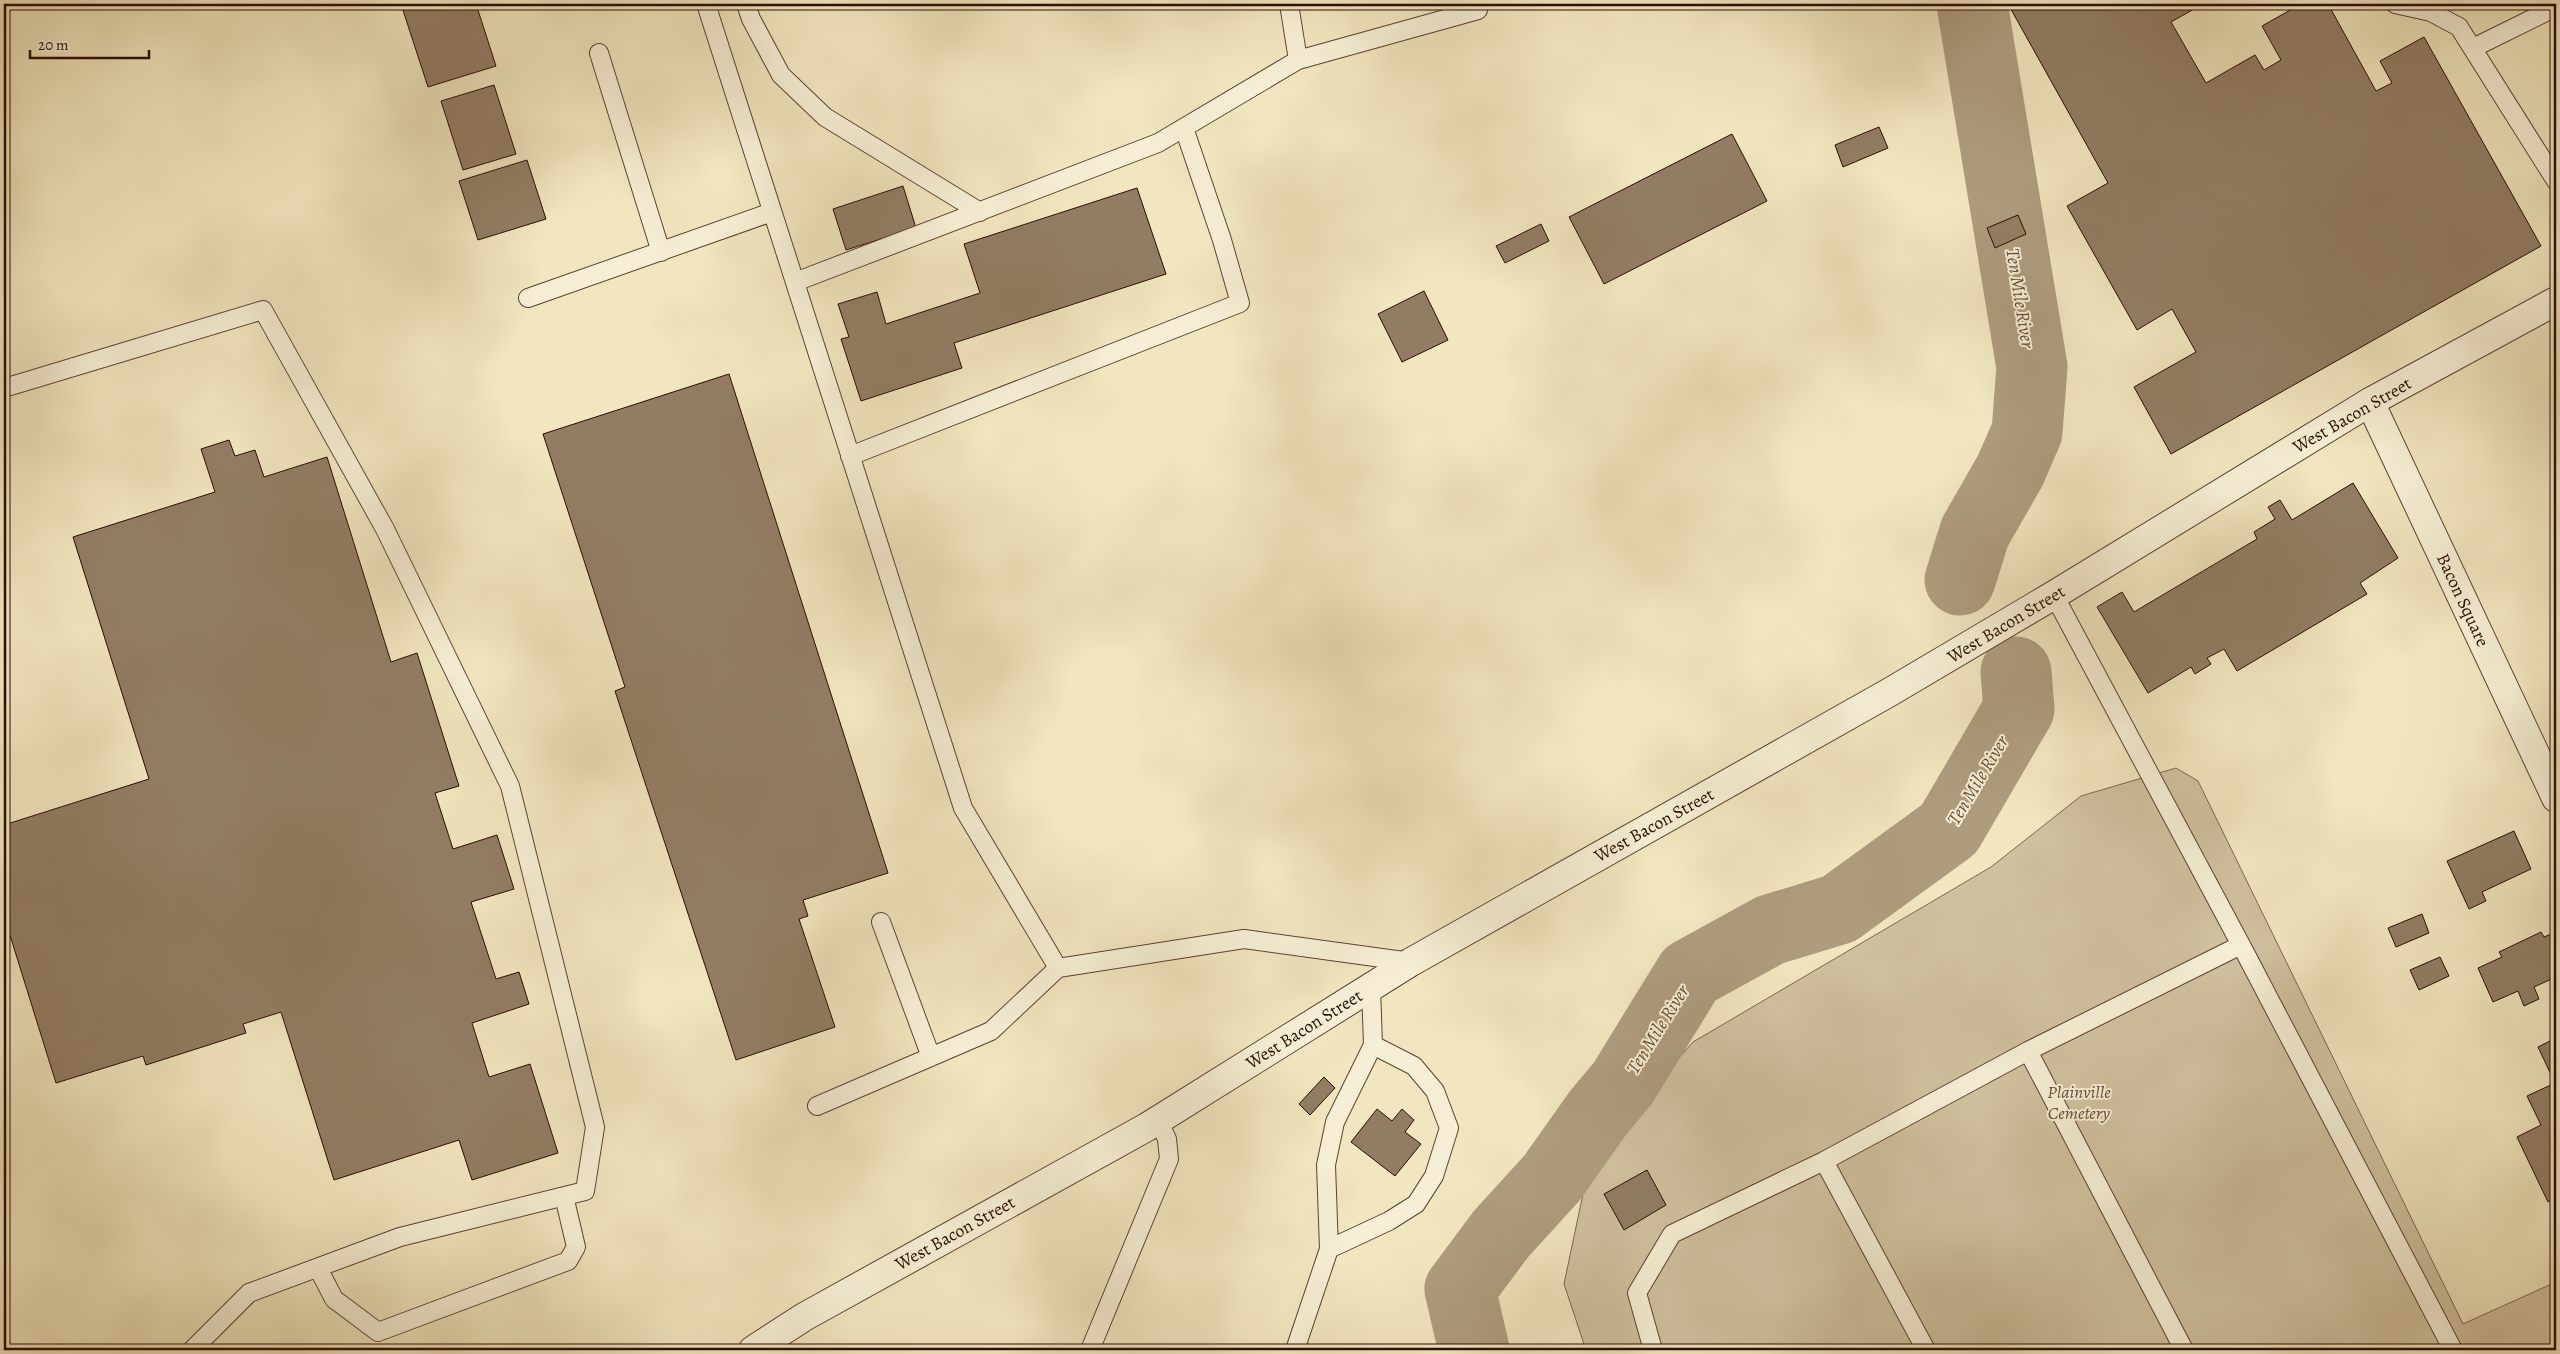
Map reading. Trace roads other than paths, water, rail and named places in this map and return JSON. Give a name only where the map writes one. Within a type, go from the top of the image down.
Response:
[{"type":"street","name":"West Bacon Street","points":[[753,1350],[804,1317],[1158,1120],[1411,962],[1890,692],[2054,596],[2370,402],[2556,301]]},
{"type":"street","name":"Bacon Square","points":[[2370,402],[2556,798]]},
{"type":"lane","points":[[706,4],[963,808],[1058,968]]},
{"type":"lane","points":[[746,4],[751,19],[781,75],[825,117],[980,212]]},
{"type":"lane","points":[[1289,4],[1298,60]]},
{"type":"lane","points":[[795,282],[1158,143],[1298,60],[1478,10],[1478,4]]},
{"type":"lane","points":[[2395,4],[2431,12],[2459,27],[2556,181]]},
{"type":"lane","points":[[2473,48],[2555,12]]},
{"type":"lane","points":[[598,52],[661,252]]},
{"type":"lane","points":[[850,456],[1240,303],[1222,240],[1184,128]]},
{"type":"lane","points":[[528,298],[772,212]]},
{"type":"lane","points":[[4,388],[263,310],[384,529],[510,786],[595,1126],[585,1191],[400,1238],[249,1293],[192,1350]]},
{"type":"lane","points":[[2054,596],[2241,945],[2453,1350]]},
{"type":"lane","points":[[880,922],[932,1057]]},
{"type":"lane","points":[[817,1106],[991,1031],[1058,968],[1244,939],[1411,962]]},
{"type":"lane","points":[[1653,1350],[1636,1293],[1672,1234],[1824,1161],[2028,1051],[2241,945]]},
{"type":"lane","points":[[1295,1350],[1329,1249],[1326,1165],[1335,1122],[1373,1045],[1371,987]]},
{"type":"lane","points":[[1329,1249],[1389,1221],[1416,1204],[1434,1176],[1449,1128],[1435,1091],[1414,1066],[1373,1045]]},
{"type":"lane","points":[[2028,1051],[2184,1350]]},
{"type":"lane","points":[[1090,1350],[1169,1159],[1168,1139],[1158,1120]]},
{"type":"lane","points":[[1824,1161],[1926,1350]]},
{"type":"lane","points":[[318,1268],[334,1299],[378,1332],[568,1261],[576,1247],[564,1196]]},
{"type":"waterway","name":"Ten Mile River","points":[[1960,580],[1975,532],[2010,471],[2027,432],[2032,367],[1972,4]]},
{"type":"waterway","name":"Ten Mile River","points":[[1474,1350],[1460,1289],[1501,1234],[1552,1178],[1598,1113],[1623,1083],[1690,974],[1770,930],[1839,909],[1949,829],[2019,709],[2016,672]]},
{"type":"park label","name":"Plainville Cemetery","points":[[2079,1102]]}]
